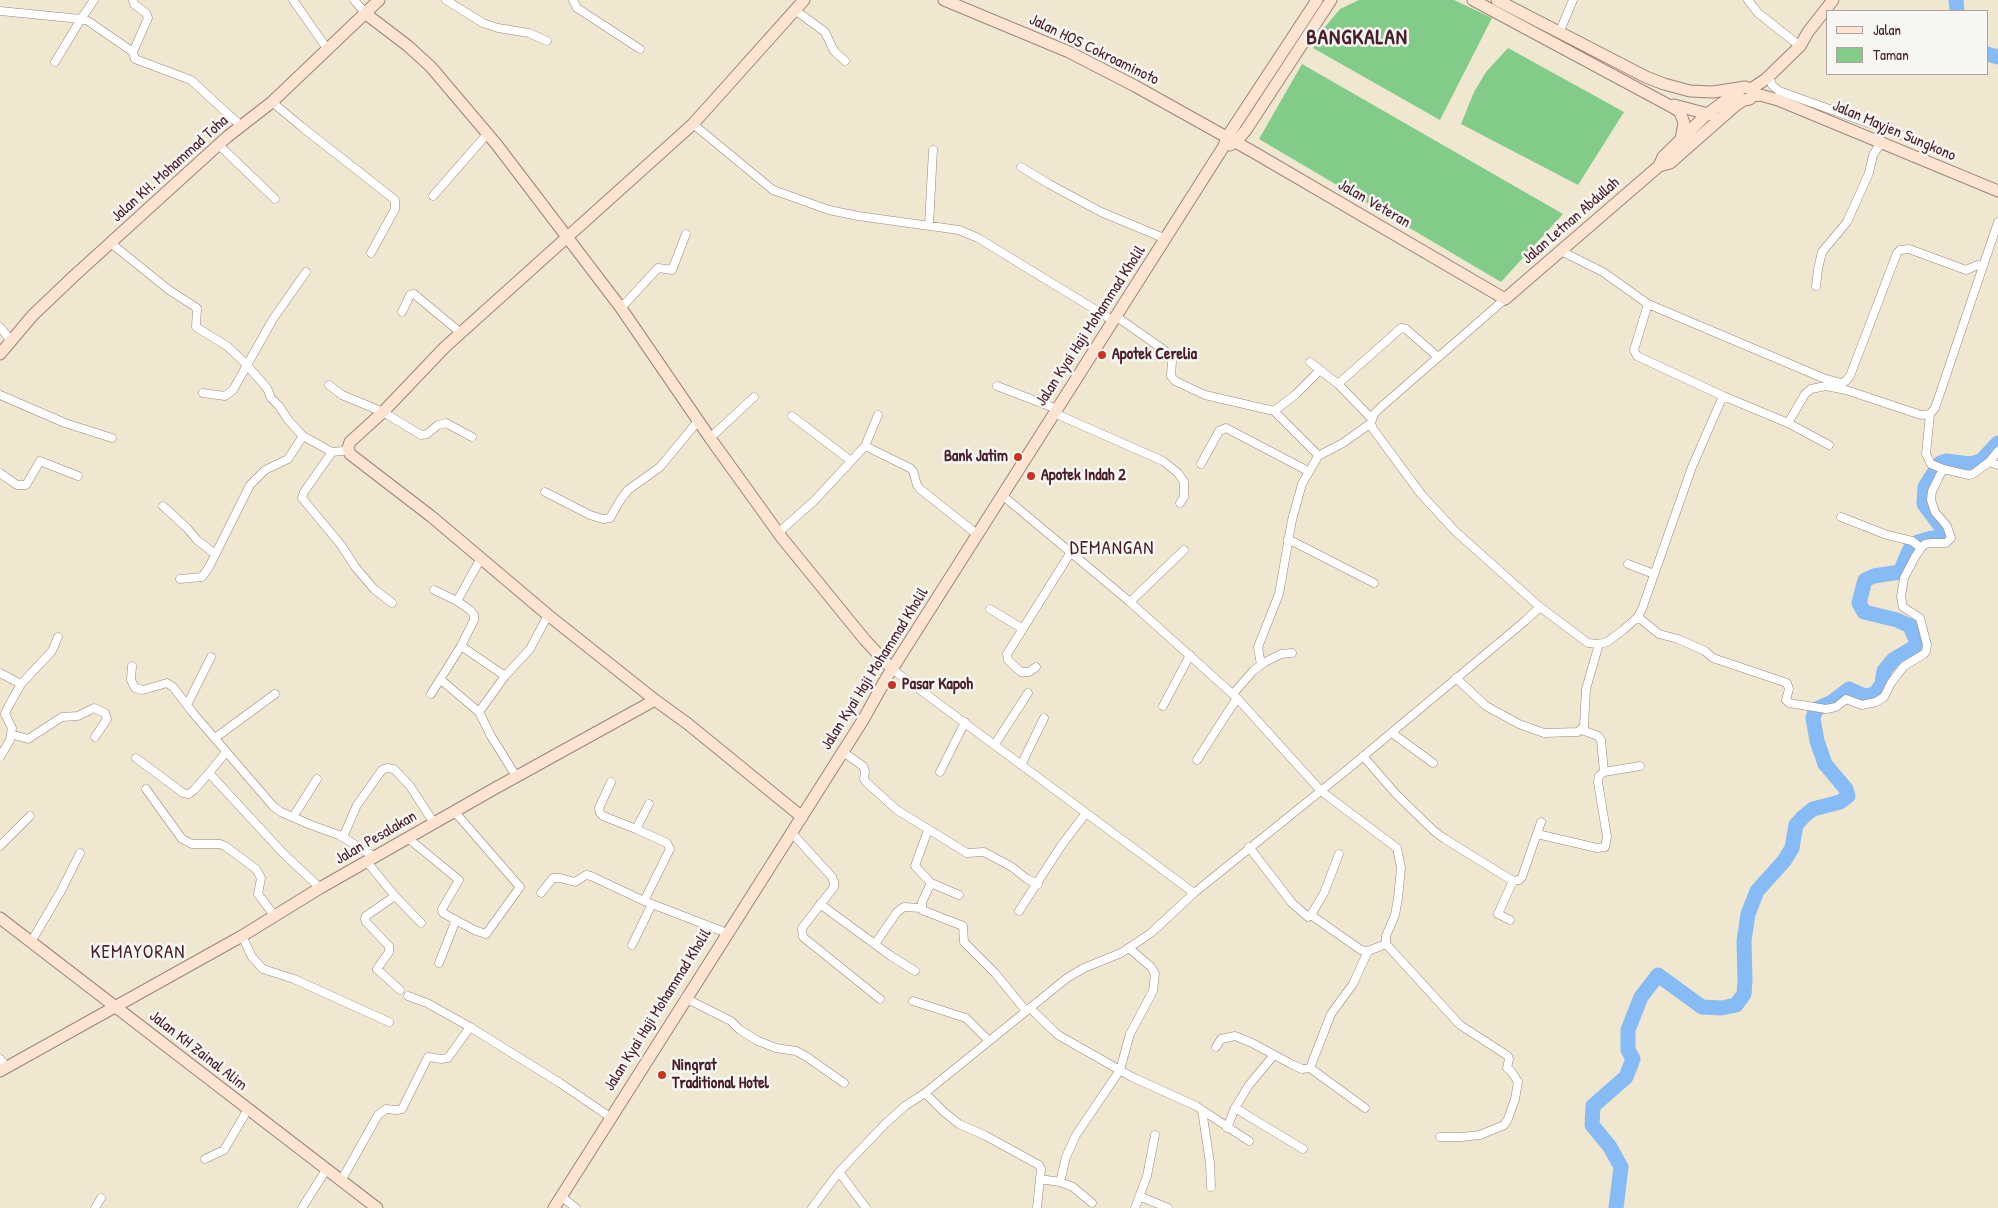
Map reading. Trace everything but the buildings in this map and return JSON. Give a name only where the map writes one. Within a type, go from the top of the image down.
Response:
[{"type":"street","points":[[55,62],[84,20],[94,0]]},
{"type":"street","points":[[133,0],[134,4],[146,13],[148,18],[133,52],[135,59],[191,80],[241,126]]},
{"type":"street","points":[[293,0],[328,50]]},
{"type":"street","points":[[354,0],[366,14],[408,46],[431,67],[488,134],[621,308],[698,421],[778,533],[865,640],[892,669],[1194,893]]},
{"type":"street","name":"Jalan KH. Mohammad Toha","points":[[0,354],[33,315],[219,145],[272,102],[379,0]]},
{"type":"street","points":[[446,0],[483,23],[498,28],[529,33],[547,41]]},
{"type":"street","points":[[573,0],[578,8],[640,49]]},
{"type":"street","points":[[802,817],[548,615],[432,517],[350,454],[348,448],[350,442],[383,412],[461,333],[565,237],[693,124],[804,0]]},
{"type":"street","name":"Jalan HOS Cokroaminoto","points":[[944,0],[1069,52],[1135,86],[1229,142]]},
{"type":"street","points":[[1297,41],[1317,0]]},
{"type":"street","points":[[1297,41],[1332,0]]},
{"type":"street","points":[[1473,0],[1661,100],[1680,112],[1684,128],[1680,139]]},
{"type":"street","name":"Jalan Mayjen Sungkono","points":[[1497,0],[1646,77],[1677,88],[1764,96],[1778,100],[1880,144],[1998,191]]},
{"type":"street","points":[[1559,32],[1573,0]]},
{"type":"street","points":[[1748,0],[1758,13],[1800,46]]},
{"type":"street","points":[[1747,94],[1800,46],[1808,32],[1833,0]]},
{"type":"street","points":[[795,10],[825,32],[834,51],[845,61]]},
{"type":"street","points":[[0,11],[84,20],[133,52]]},
{"type":"street","name":"Jalan Kyai Haji Mohammad Kholil","points":[[554,1208],[685,998],[843,752],[892,669],[1055,411],[1166,238],[1297,41]]},
{"type":"street","points":[[1769,76],[1772,85],[1779,91],[1924,143]]},
{"type":"street","name":"Jalan Letnan Abdullah","points":[[1659,166],[1670,164],[1747,94]]},
{"type":"street","name":"Jalan Letnan Abdullah","points":[[1505,299],[1659,166],[1663,157],[1706,115],[1747,94]]},
{"type":"street","points":[[1661,100],[1706,115],[1724,114]]},
{"type":"street","points":[[272,102],[395,200],[395,209],[371,253]]},
{"type":"street","points":[[693,124],[773,190],[829,210],[858,216],[959,230],[978,238],[1164,350],[1172,361],[1171,376],[1175,381],[1205,395],[1274,412],[1289,424],[1318,456]]},
{"type":"street","points":[[433,196],[488,134]]},
{"type":"street","name":"Jalan Veteran","points":[[1229,142],[1505,299]]},
{"type":"street","points":[[1816,286],[1822,252],[1847,222],[1880,144]]},
{"type":"street","points":[[219,145],[275,199]]},
{"type":"street","points":[[928,225],[933,150]]},
{"type":"street","points":[[1021,166],[1049,184],[1101,212],[1166,238]]},
{"type":"street","points":[[1998,222],[1935,408],[1930,414],[1926,454],[1929,462],[1939,468],[1969,475],[1988,462],[1998,451]]},
{"type":"street","points":[[621,308],[658,268],[672,270],[686,234]]},
{"type":"street","points":[[112,244],[169,290],[194,306],[198,312],[196,327],[227,346],[246,364],[267,388],[270,398],[280,406],[289,421],[303,436],[332,452],[343,451],[348,448]]},
{"type":"street","points":[[1560,251],[1602,272],[1648,304],[1823,378],[1841,383],[1850,376],[1897,253],[1900,250],[1909,249],[1966,270],[1978,265],[1982,266]]},
{"type":"street","points":[[203,393],[220,396],[229,394],[233,390],[273,319],[306,272]]},
{"type":"street","points":[[402,312],[410,295],[414,294],[461,333]]},
{"type":"street","points":[[1261,665],[1258,647],[1279,594],[1288,540],[1302,484],[1318,456],[1343,443],[1371,421],[1380,408],[1505,299]]},
{"type":"street","points":[[1648,304],[1634,353],[1723,396],[1788,423],[1829,445]]},
{"type":"street","points":[[0,327],[11,341]]},
{"type":"street","points":[[1338,384],[1401,328],[1406,329],[1438,357]]},
{"type":"street","points":[[1310,362],[1338,384],[1371,421],[1373,429],[1432,508],[1455,531],[1540,607],[1588,643],[1599,644],[1607,642],[1638,617],[1692,467],[1723,396]]},
{"type":"street","points":[[1274,412],[1296,394],[1320,370]]},
{"type":"street","points":[[329,385],[342,395],[383,412],[421,435],[426,434],[438,425],[446,423],[472,436]]},
{"type":"street","points":[[998,386],[1163,461],[1178,473],[1184,482],[1184,497],[1180,503]]},
{"type":"street","points":[[1788,423],[1805,394],[1811,389],[1826,386],[1846,390],[1921,415],[1930,414]]},
{"type":"street","points":[[0,395],[65,423],[112,438]]},
{"type":"street","points":[[710,438],[754,397]]},
{"type":"street","points":[[778,533],[815,500],[865,446],[878,414]]},
{"type":"street","points":[[792,416],[851,461]]},
{"type":"street","points":[[546,492],[590,515],[603,519],[610,518],[628,490],[660,467],[698,421]]},
{"type":"street","points":[[1201,464],[1219,431],[1226,428],[1308,471]]},
{"type":"street","points":[[180,579],[202,577],[209,567],[250,485],[265,470],[288,459],[303,436]]},
{"type":"street","points":[[865,446],[910,468],[920,489],[978,535]]},
{"type":"street","points":[[332,452],[304,492],[302,498],[341,545],[356,568],[374,589],[392,603]]},
{"type":"street","points":[[0,473],[17,485],[26,485],[40,461],[78,476]]},
{"type":"street","points":[[1988,462],[1998,465]]},
{"type":"street","points":[[1638,617],[1659,634],[1678,639],[1705,651],[1713,658],[1787,684],[1789,689],[1786,700],[1789,703],[1820,708],[1834,708],[1846,699],[1862,705],[1881,700],[1893,678],[1904,666],[1926,651],[1927,645],[1920,618],[1903,607],[1901,601],[1904,578],[1921,548],[1925,544],[1946,543],[1951,538],[1947,526],[1935,512],[1931,500],[1939,468]]},
{"type":"street","points":[[1002,495],[1130,602],[1235,696],[1321,791],[1397,848],[1401,868],[1398,898],[1395,915],[1386,936],[1386,944],[1460,1025],[1508,1056],[1507,1068],[1512,1071],[1518,1082],[1515,1099],[1504,1125],[1480,1135],[1440,1137]]},
{"type":"street","points":[[163,506],[197,540],[215,554]]},
{"type":"street","points":[[1841,517],[1887,535],[1912,541],[1921,548]]},
{"type":"street","points":[[1288,540],[1374,583]]},
{"type":"street","points":[[1130,602],[1184,550]]},
{"type":"street","points":[[1036,667],[1025,673],[1008,660],[1006,657],[1008,650],[1071,552]]},
{"type":"street","points":[[457,601],[481,558]]},
{"type":"street","points":[[1628,564],[1654,574]]},
{"type":"street","points":[[431,694],[461,646],[474,620],[474,615],[457,601],[434,590]]},
{"type":"street","points":[[812,1208],[839,1172],[905,1106],[925,1093],[1076,972],[1129,948],[1151,932],[1249,847],[1321,791],[1540,607]]},
{"type":"street","points":[[990,609],[1023,629]]},
{"type":"street","points":[[479,712],[505,676],[530,649],[548,615]]},
{"type":"street","points":[[0,756],[12,728],[6,714],[6,709],[21,684],[52,651],[58,637]]},
{"type":"street","points":[[1582,730],[1584,726],[1586,689],[1599,644]]},
{"type":"street","points":[[461,646],[505,676]]},
{"type":"street","points":[[1197,760],[1235,696],[1253,671],[1275,656],[1292,653]]},
{"type":"street","points":[[1163,706],[1190,655]]},
{"type":"street","points":[[187,704],[211,657]]},
{"type":"street","points":[[132,666],[131,680],[135,688],[143,690],[167,683],[173,687],[273,806],[293,817],[343,837],[371,860],[394,896],[421,923]]},
{"type":"street","points":[[0,673],[21,684]]},
{"type":"street","points":[[1456,678],[1497,714],[1532,730],[1552,734],[1567,734],[1582,730],[1598,736],[1601,740],[1604,772]]},
{"type":"street","points":[[441,680],[479,712],[491,736],[516,776]]},
{"type":"street","points":[[995,744],[1028,693]]},
{"type":"street","points":[[215,738],[274,694]]},
{"type":"street","name":"Jalan Pesalakan","points":[[2,1066],[115,1008],[242,936],[274,915],[454,811],[655,700]]},
{"type":"street","points":[[11,734],[31,739],[45,727],[62,717],[78,716],[94,708],[105,713],[107,719],[95,736]]},
{"type":"street","points":[[1021,765],[1044,718]]},
{"type":"street","points":[[940,772],[965,722]]},
{"type":"street","points":[[1392,732],[1433,764]]},
{"type":"street","points":[[136,758],[183,793],[189,794],[226,752]]},
{"type":"street","points":[[843,752],[863,766],[865,771],[864,779],[886,802],[928,830],[968,853],[984,852],[1012,867],[1026,879],[1038,884]]},
{"type":"street","points":[[1363,756],[1396,794],[1434,831],[1514,881],[1522,877],[1541,822]]},
{"type":"street","points":[[1537,834],[1597,848],[1605,847],[1607,837],[1598,782],[1599,776],[1604,772],[1640,766]]},
{"type":"street","points":[[343,837],[357,805],[379,774],[386,768],[394,769],[410,786],[434,823]]},
{"type":"street","points":[[209,773],[283,853],[320,888]]},
{"type":"street","points":[[293,817],[317,779]]},
{"type":"street","points":[[611,782],[599,808],[600,813],[603,816],[667,843],[670,849],[632,945]]},
{"type":"street","points":[[146,789],[182,840],[192,844],[220,844],[256,869],[261,878],[258,894],[274,915]]},
{"type":"street","points":[[636,829],[649,804]]},
{"type":"street","points":[[409,838],[457,878],[458,883],[442,911],[485,934],[520,888],[454,811]]},
{"type":"street","points":[[1019,911],[1061,846],[1086,813]]},
{"type":"street","points":[[0,846],[30,816]]},
{"type":"street","points":[[928,830],[915,866],[931,883],[959,895]]},
{"type":"street","points":[[791,832],[832,877],[834,882],[834,886],[802,928],[803,937],[880,999]]},
{"type":"street","points":[[1249,847],[1292,903],[1305,916],[1311,915],[1360,950],[1368,951],[1386,944]]},
{"type":"street","points":[[31,942],[80,853]]},
{"type":"street","points":[[1311,915],[1324,893],[1339,854]]},
{"type":"street","points":[[542,893],[553,878],[557,877],[575,882],[589,875],[648,903],[727,933]]},
{"type":"street","points":[[1510,920],[1498,914],[1514,881]]},
{"type":"street","points":[[921,908],[931,883]]},
{"type":"street","points":[[394,896],[366,916],[365,919],[389,946],[389,952],[377,969],[400,990]]},
{"type":"street","points":[[820,904],[915,971]]},
{"type":"street","points":[[875,944],[897,912],[904,908],[921,908],[925,912],[962,926],[964,942],[1028,1010],[1058,1035],[1120,1070],[1202,1110],[1249,1141]]},
{"type":"street","name":"Jalan KH Zainal Alim","points":[[0,918],[326,1170],[378,1208]]},
{"type":"street","points":[[439,963],[456,920]]},
{"type":"street","points":[[242,936],[252,957],[263,969],[294,979],[388,1022]]},
{"type":"street","points":[[1060,1182],[1066,1157],[1076,1135],[1120,1070],[1130,1034],[1153,991],[1155,974],[1152,967],[1129,948]]},
{"type":"street","points":[[1310,1068],[1331,1014],[1353,984],[1368,951]]},
{"type":"street","points":[[408,996],[427,1003],[470,1027],[610,1117]]},
{"type":"street","points":[[685,998],[731,1021],[740,1030],[758,1041],[776,1048],[796,1051],[844,1083]]},
{"type":"street","points":[[913,1001],[966,1018],[988,1041]]},
{"type":"street","points":[[341,1181],[378,1115],[386,1109],[402,1109],[428,1057],[448,1058],[470,1027]]},
{"type":"street","points":[[1216,1047],[1221,1039],[1235,1036],[1302,1069],[1310,1068],[1365,1108]]},
{"type":"street","points":[[1227,1128],[1235,1108],[1249,1085],[1274,1055]]},
{"type":"street","points":[[925,1093],[959,1124],[986,1136],[1039,1165],[1041,1169],[1037,1208]]},
{"type":"street","points":[[1235,1108],[1303,1149]]},
{"type":"street","points":[[205,1158],[224,1150],[248,1110]]},
{"type":"street","points":[[1202,1110],[1210,1163],[1211,1187]]},
{"type":"street","points":[[1135,1208],[1148,1176],[1155,1135]]},
{"type":"street","points":[[302,1208],[326,1170]]},
{"type":"street","points":[[839,1172],[866,1208]]},
{"type":"street","points":[[1040,1179],[1060,1182],[1073,1187],[1092,1204]]},
{"type":"street","points":[[561,1196],[576,1208]]},
{"type":"street","points":[[1141,1197],[1168,1208]]},
{"type":"street","points":[[95,1208],[101,1198]]},
{"type":"green space","points":[[1359,0],[1454,0],[1492,18],[1440,120],[1313,48],[1325,27],[1340,9]]},
{"type":"green space","points":[[1508,48],[1624,112],[1578,185],[1461,124],[1474,92],[1486,72]]},
{"type":"green space","points":[[1302,64],[1563,214],[1501,282],[1259,139]]},
{"type":"waterway","points":[[1956,0],[1957,10]]},
{"type":"waterway","points":[[1988,54],[1998,57]]},
{"type":"waterway","points":[[1616,1208],[1621,1167],[1610,1147],[1592,1125],[1593,1106],[1626,1077],[1633,1059],[1628,1050],[1628,1030],[1641,997],[1658,975],[1702,1007],[1721,1008],[1736,1005],[1744,994],[1744,941],[1748,914],[1757,891],[1784,861],[1792,848],[1796,825],[1803,817],[1813,809],[1840,802],[1848,796],[1846,789],[1825,764],[1817,741],[1813,718],[1816,709],[1832,702],[1849,689],[1865,696],[1875,694],[1882,684],[1884,671],[1893,660],[1918,645],[1910,626],[1897,620],[1864,612],[1859,603],[1865,580],[1874,576],[1900,572],[1910,549],[1918,542],[1932,538],[1944,538],[1945,532],[1924,504],[1925,487],[1940,463],[1946,461],[1970,464],[1981,461],[1998,443]]},
{"type":"place","name":"Apotek Cerelia","points":[[1102,355]]},
{"type":"place","name":"Bank Jatim","points":[[1018,457]]},
{"type":"place","name":"Apotek Indah 2","points":[[1031,476]]},
{"type":"place","name":"Pasar Kapoh","points":[[892,685]]},
{"type":"place","name":"Ningrat Traditional Hotel","points":[[662,1075]]},
{"type":"district","name":"BANGKALAN","points":[[1357,38]]},
{"type":"district","name":"DEMANGAN","points":[[1112,549]]},
{"type":"district","name":"KEMAYORAN","points":[[138,953]]}]
